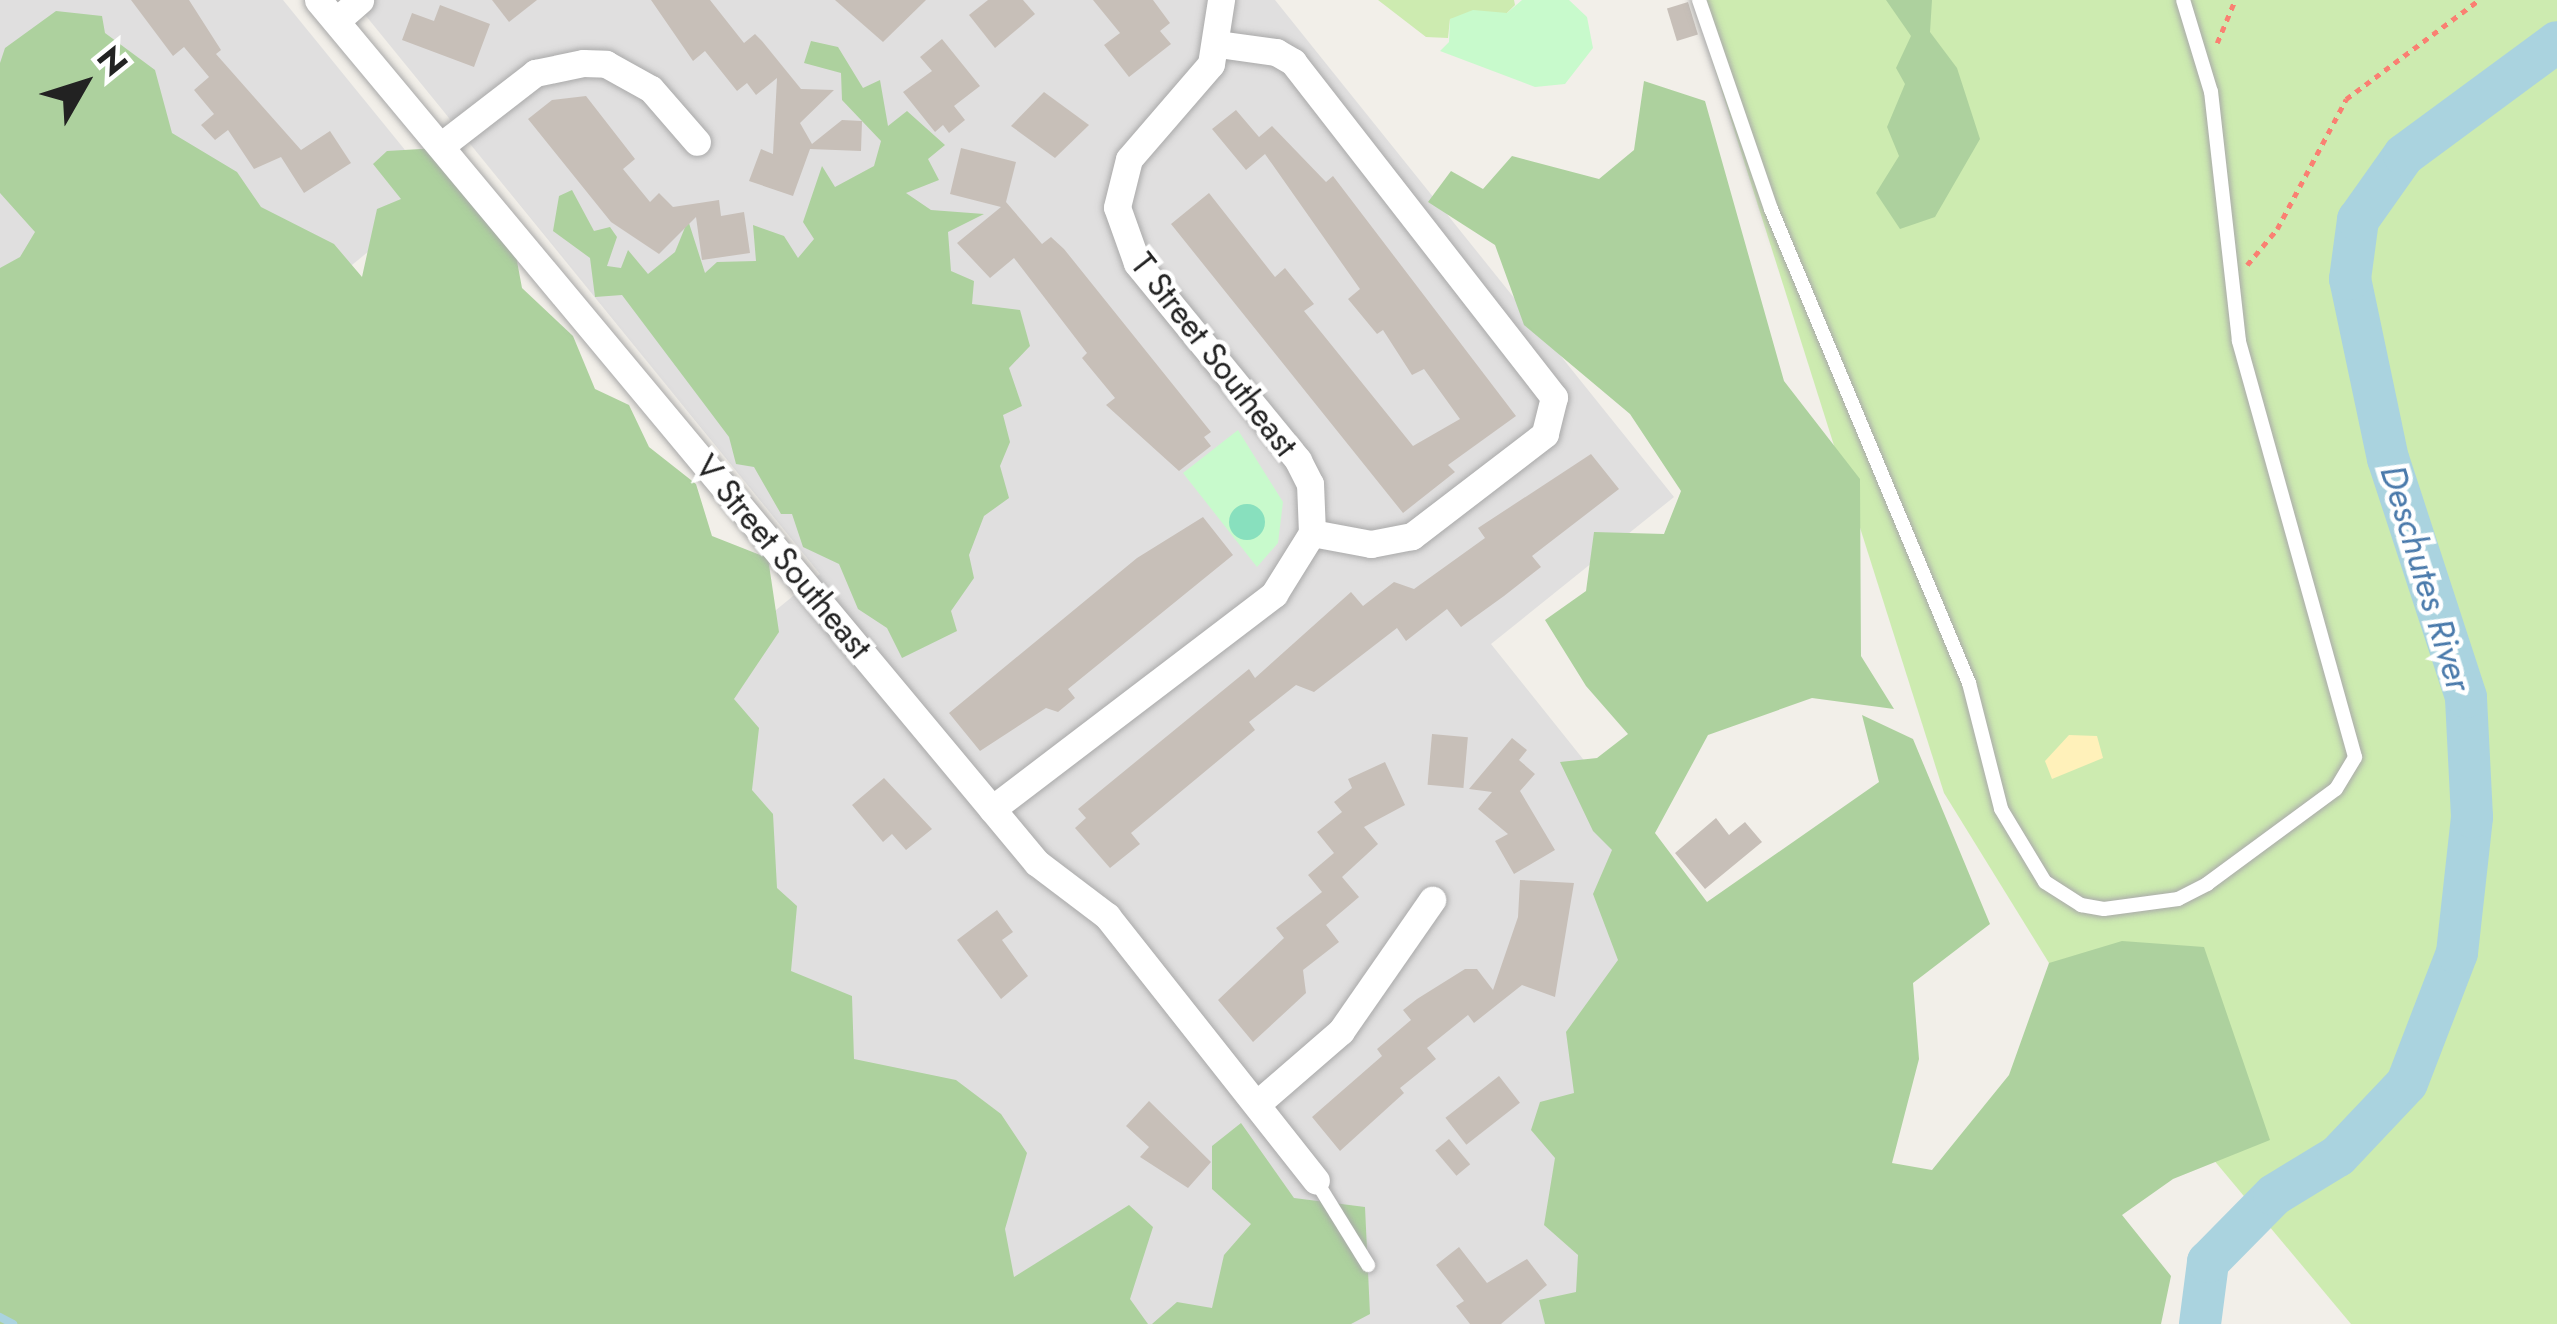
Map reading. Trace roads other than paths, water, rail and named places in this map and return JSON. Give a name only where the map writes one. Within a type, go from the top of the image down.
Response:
[{"type":"street","points":[[327,10],[360,0]]},
{"type":"street","name":"T Street Southeast","points":[[1221,0],[1218,44],[1202,82],[1129,159],[1117,207],[1137,262],[1298,460],[1310,484],[1312,533]]},
{"type":"street","name":"V Street Southeast","points":[[327,10],[1037,863],[1106,916],[1316,1181]]},
{"type":"street","points":[[992,809],[1274,594],[1312,533],[1371,544],[1412,536],[1545,434],[1554,397],[1293,62],[1276,52],[1218,44]]},
{"type":"street","points":[[442,145],[535,73],[583,63],[606,64],[651,89],[697,142]]},
{"type":"street","points":[[1258,1103],[1341,1031],[1432,900]]},
{"type":"lane","points":[[1699,0],[1771,209],[1969,683],[2001,808],[2028,864],[2080,905],[2137,908],[2178,898],[2352,775],[2356,740],[2274,481],[2229,282],[2209,78],[2183,0]]},
{"type":"lane","points":[[1316,1181],[1368,1265]]},
{"type":"waterway","name":"Deschutes River","points":[[2200,1324],[2208,1262],[2274,1195],[2338,1156],[2407,1083],[2457,953],[2472,817],[2466,697],[2388,459],[2350,279],[2358,220],[2404,155],[2557,42]]},
{"type":"waterway","points":[[0,1317],[13,1324]]}]
